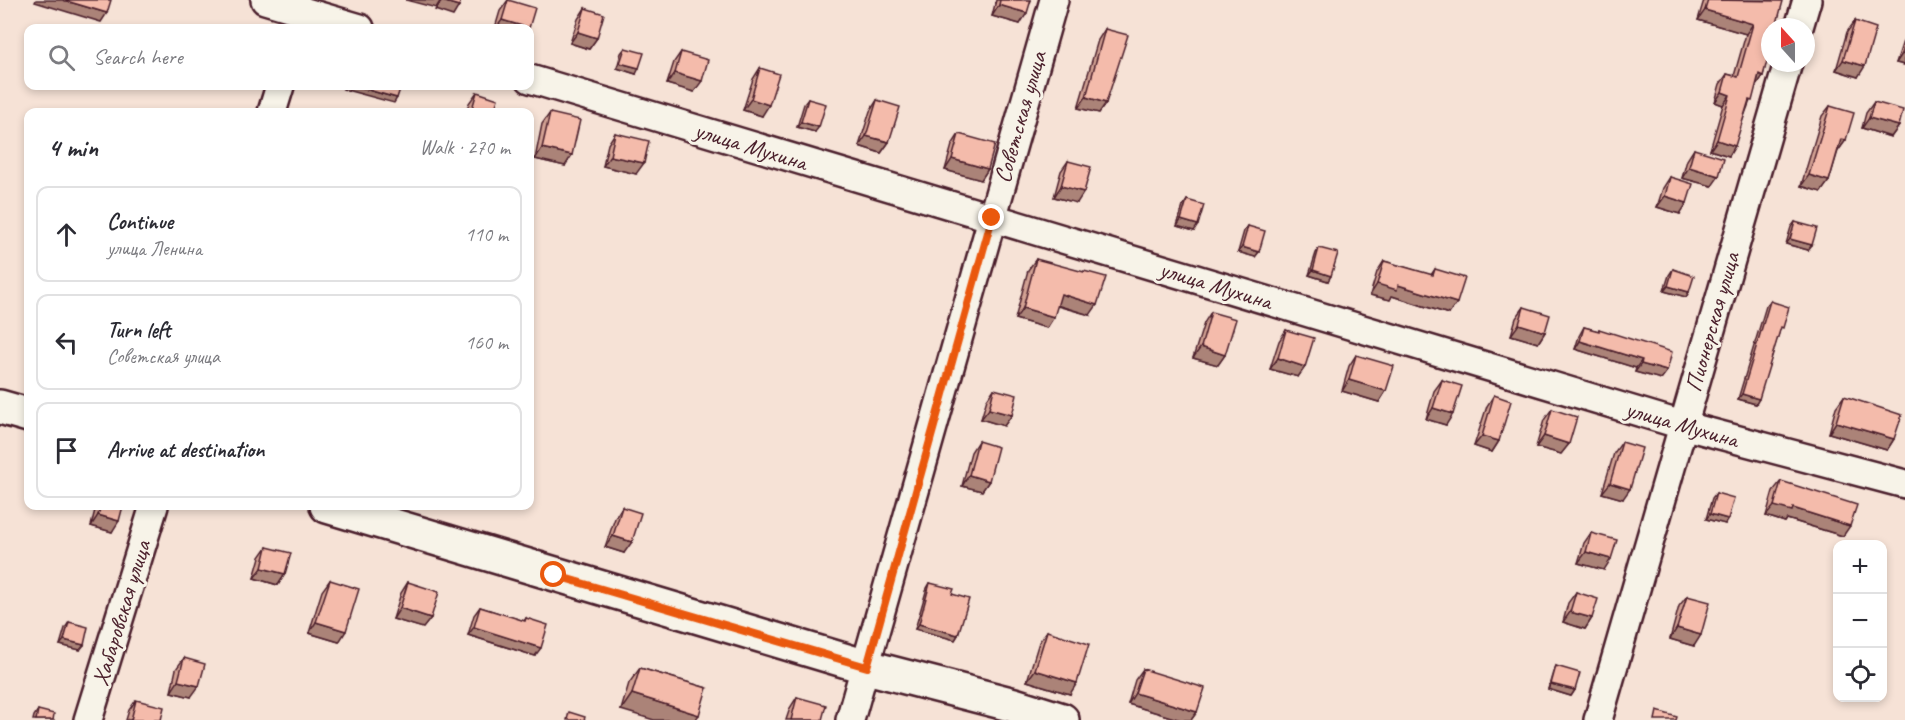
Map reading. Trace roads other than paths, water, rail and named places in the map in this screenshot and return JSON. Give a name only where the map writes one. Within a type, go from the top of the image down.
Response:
[{"type":"main road","points":[[0,407],[24,414]]},
{"type":"main road","points":[[340,510],[867,667],[1014,705],[1062,720]]},
{"type":"street","points":[[265,0],[301,13],[344,24]]},
{"type":"street","name":"Советская улица","points":[[850,720],[867,667],[1054,0]]},
{"type":"street","points":[[1802,18],[1807,0]]},
{"type":"street","name":"Пионерская улица","points":[[1598,720],[1785,72]]},
{"type":"street","name":"улица Мухина","points":[[534,81],[1682,425],[1905,484]]},
{"type":"street","points":[[273,108],[279,90]]},
{"type":"street","name":"Хабаровская улица","points":[[88,720],[153,510]]}]
